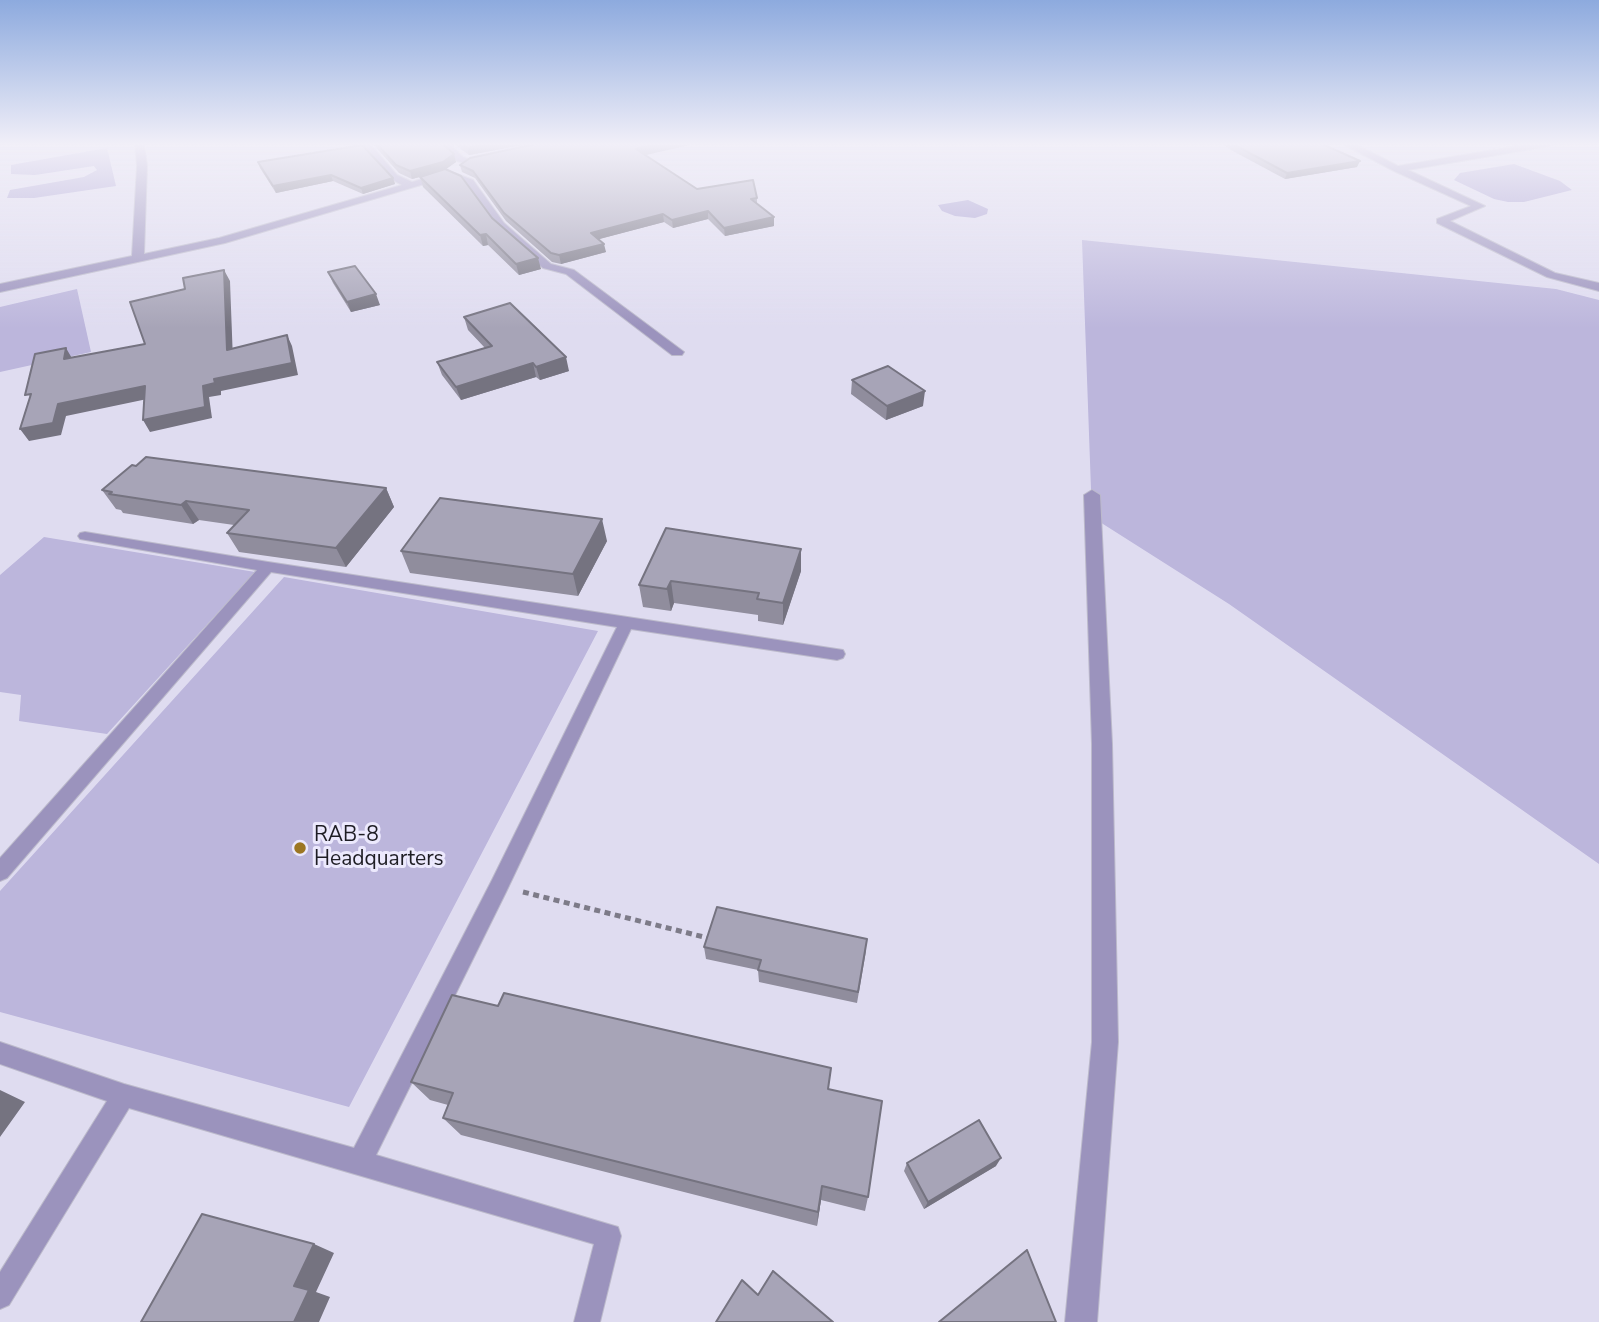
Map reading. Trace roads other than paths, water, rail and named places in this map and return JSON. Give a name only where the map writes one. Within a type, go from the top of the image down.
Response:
[{"type":"street","points":[[138,259],[140,205]]},
{"type":"street","points":[[0,288],[257,232],[348,205]]},
{"type":"street","points":[[486,205],[500,225],[547,265],[570,272],[677,352]]},
{"type":"street","points":[[1476,205],[1479,206],[1441,221],[1551,275],[1599,287]]},
{"type":"street","points":[[1081,1322],[1105,1042],[1102,744],[1092,495]]},
{"type":"lane","points":[[85,536],[268,567],[837,654]]},
{"type":"lane","points":[[0,872],[268,567]]},
{"type":"lane","points":[[360,1162],[499,886],[625,623]]},
{"type":"lane","points":[[0,1053],[124,1095],[609,1236],[587,1322]]},
{"type":"lane","points":[[0,1296],[124,1095]]},
{"type":"place","name":"RAB-8 Headquarters","points":[[300,848]]}]
